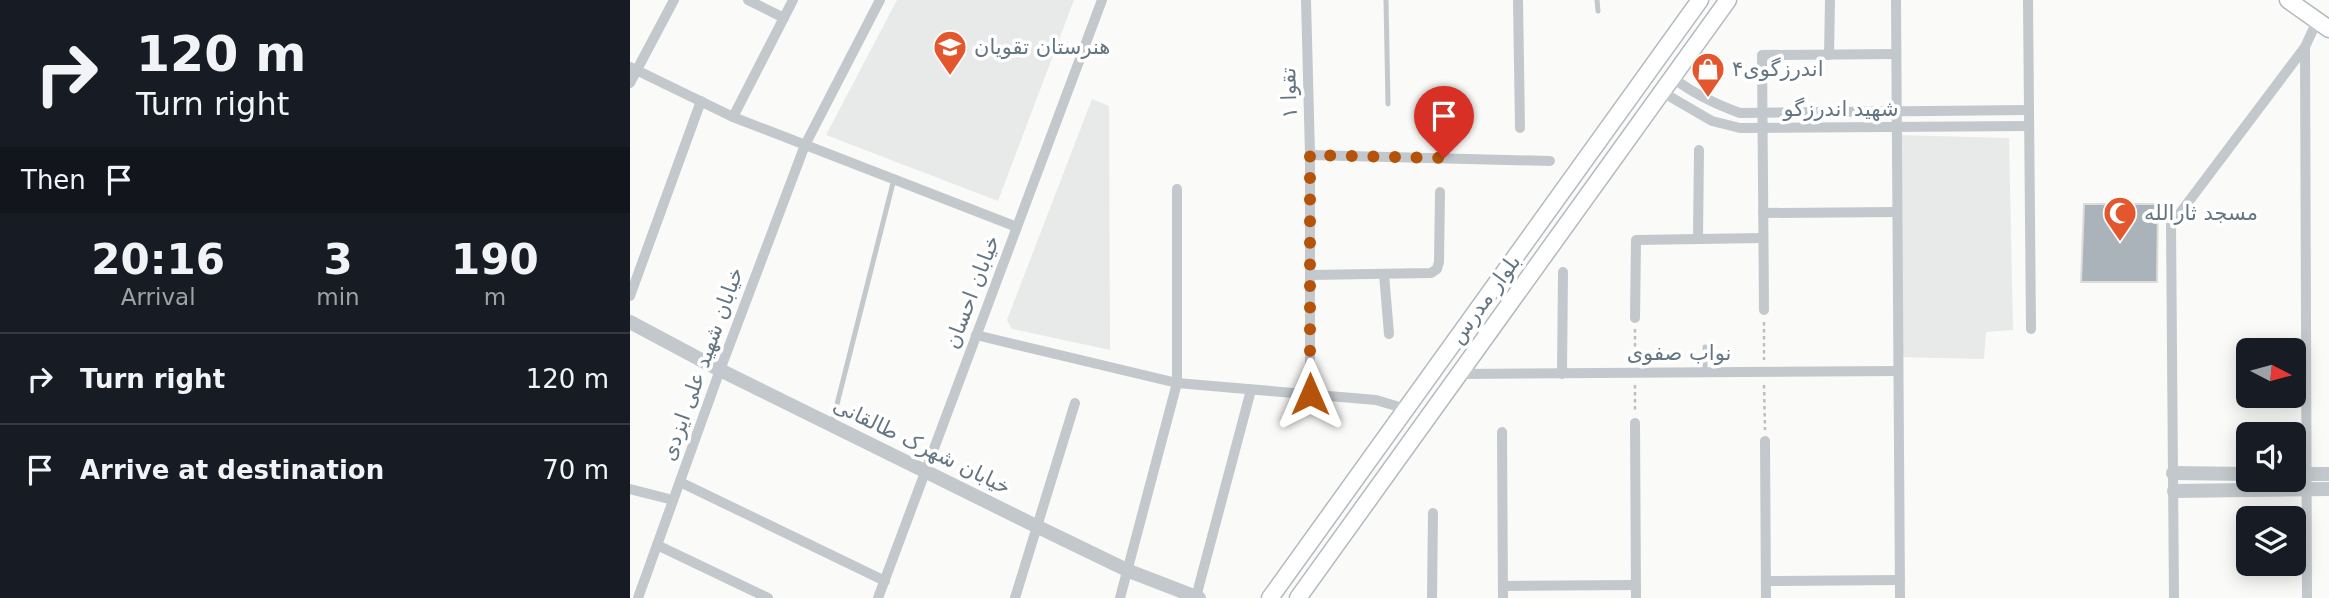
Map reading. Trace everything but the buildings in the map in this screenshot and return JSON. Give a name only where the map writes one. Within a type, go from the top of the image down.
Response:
[{"type":"main road","name":"بلوار مدرس","points":[[1270,598],[1700,0]]},
{"type":"main road","name":"بلوار مدرس","points":[[1298,598],[1728,0]]},
{"type":"main road","points":[[2288,0],[2323,25]]},
{"type":"street","points":[[630,83],[633,69],[674,0]]},
{"type":"street","points":[[748,0],[784,18]]},
{"type":"street","points":[[733,117],[793,0]]},
{"type":"street","name":"خیابان شهید علی ایزدی","points":[[638,598],[805,145],[880,0]]},
{"type":"street","name":"خیابان احسان","points":[[878,598],[1102,0]]},
{"type":"street","name":"تقوا ۱","points":[[1306,0],[1310,155],[1310,394]]},
{"type":"street","points":[[1518,0],[1520,128]]},
{"type":"street","points":[[1829,55],[1830,0]]},
{"type":"street","points":[[1896,0],[1900,598]]},
{"type":"street","points":[[2028,0],[2031,330]]},
{"type":"street","points":[[2174,598],[2171,225],[2323,25]]},
{"type":"street","points":[[2302,422],[2305,47]]},
{"type":"street","points":[[1764,310],[1762,55],[1896,54]]},
{"type":"street","points":[[633,69],[733,117],[1017,227]]},
{"type":"street","points":[[1673,78],[1693,93],[1740,113],[2029,110]]},
{"type":"street","name":"شهید اندرزگو","points":[[1662,92],[1712,121],[1740,128],[2029,127]]},
{"type":"street","points":[[630,296],[701,101]]},
{"type":"street","points":[[1698,238],[1699,150]]},
{"type":"street","points":[[1310,155],[1550,161]]},
{"type":"street","points":[[1120,598],[1177,383],[1177,189]]},
{"type":"street","points":[[1310,275],[1431,273],[1437,269],[1439,262],[1440,192]]},
{"type":"street","points":[[1763,213],[1897,212]]},
{"type":"street","points":[[1634,318],[1636,240],[1763,238]]},
{"type":"street","points":[[1562,374],[1563,272]]},
{"type":"street","points":[[1384,274],[1389,334]]},
{"type":"street","name":"خیابان شهرک طالقانی","points":[[630,322],[720,370],[1035,526],[1129,571],[1198,597]]},
{"type":"street","points":[[976,335],[1177,383],[1376,400],[1406,409]]},
{"type":"street","name":"نواب صفوی","points":[[1459,374],[1898,371]]},
{"type":"street","points":[[1198,597],[1251,390]]},
{"type":"street","points":[[1015,598],[1075,403]]},
{"type":"street","points":[[1635,423],[1636,598]]},
{"type":"street","points":[[1502,432],[1503,592],[1636,585]]},
{"type":"street","points":[[1765,441],[1766,598]]},
{"type":"street","points":[[2173,473],[2236,474]]},
{"type":"street","points":[[2306,474],[2329,474]]},
{"type":"street","points":[[680,482],[885,581]]},
{"type":"street","points":[[2174,491],[2329,489]]},
{"type":"street","points":[[632,490],[673,500]]},
{"type":"street","points":[[2307,490],[2307,598]]},
{"type":"street","points":[[1432,598],[1433,513]]},
{"type":"street","points":[[657,545],[768,598]]},
{"type":"street","points":[[1766,581],[1900,580]]},
{"type":"lane","points":[[1386,0],[1388,104]]},
{"type":"lane","points":[[1597,0],[1598,10]]},
{"type":"lane","points":[[832,425],[894,179]]},
{"type":"lane","points":[[1705,346],[1705,372]]},
{"type":"shaded area","name":"هنرستان تقویان","points":[[897,0],[1074,0],[998,201],[826,135]]},
{"type":"shaded area","points":[[1092,99],[1109,106],[1110,350],[1012,329],[1007,320]]},
{"type":"shaded area","points":[[1897,135],[2009,138],[2013,330],[1986,332],[1984,359],[1898,357]]},
{"type":"place","name":"هنرستان تقویان","points":[[950,77]]},
{"type":"place","name":"اندرزگوی۴","points":[[1708,99]]},
{"type":"place","name":"مسجد ثارالله","points":[[2120,243]]},
{"type":"route","points":[[1310,394],[1310,155],[1444,158]]}]
